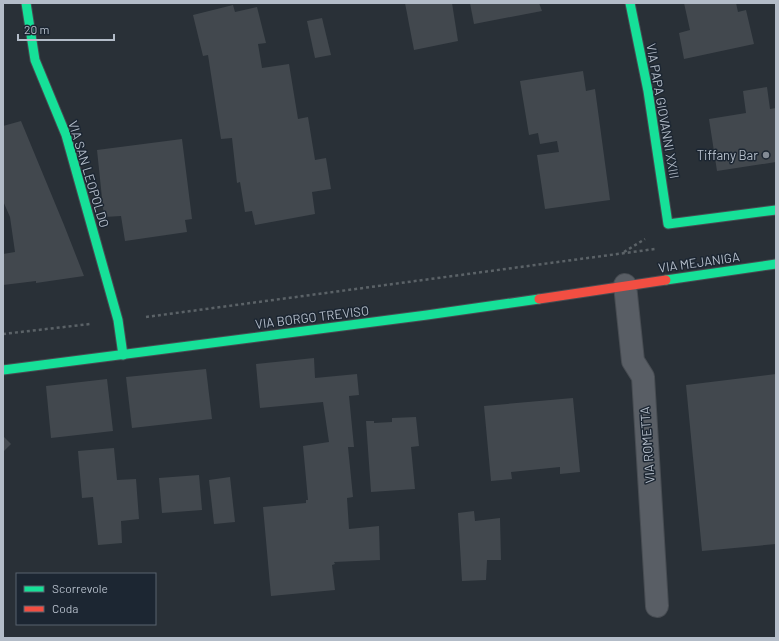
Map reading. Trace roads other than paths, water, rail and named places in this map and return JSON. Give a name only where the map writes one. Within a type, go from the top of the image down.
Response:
[{"type":"street","name":"VIA SAN LEOPOLDO","points":[[26,3],[35,60],[66,135],[118,320],[123,355]]},
{"type":"street","name":"VIA PAPA GIOVANNI XXIII","points":[[630,3],[648,91],[668,224],[776,210]]},
{"type":"street","name":"VIA MEJANIGA","points":[[625,286],[776,264]]},
{"type":"street","name":"VIA BORGO TREVISO","points":[[3,370],[428,315],[625,286]]},
{"type":"street","name":"VIA ROMETTA","points":[[625,286],[633,361],[642,377],[657,606]]},
{"type":"place","name":"Tiffany Bar","points":[[766,155]]}]
